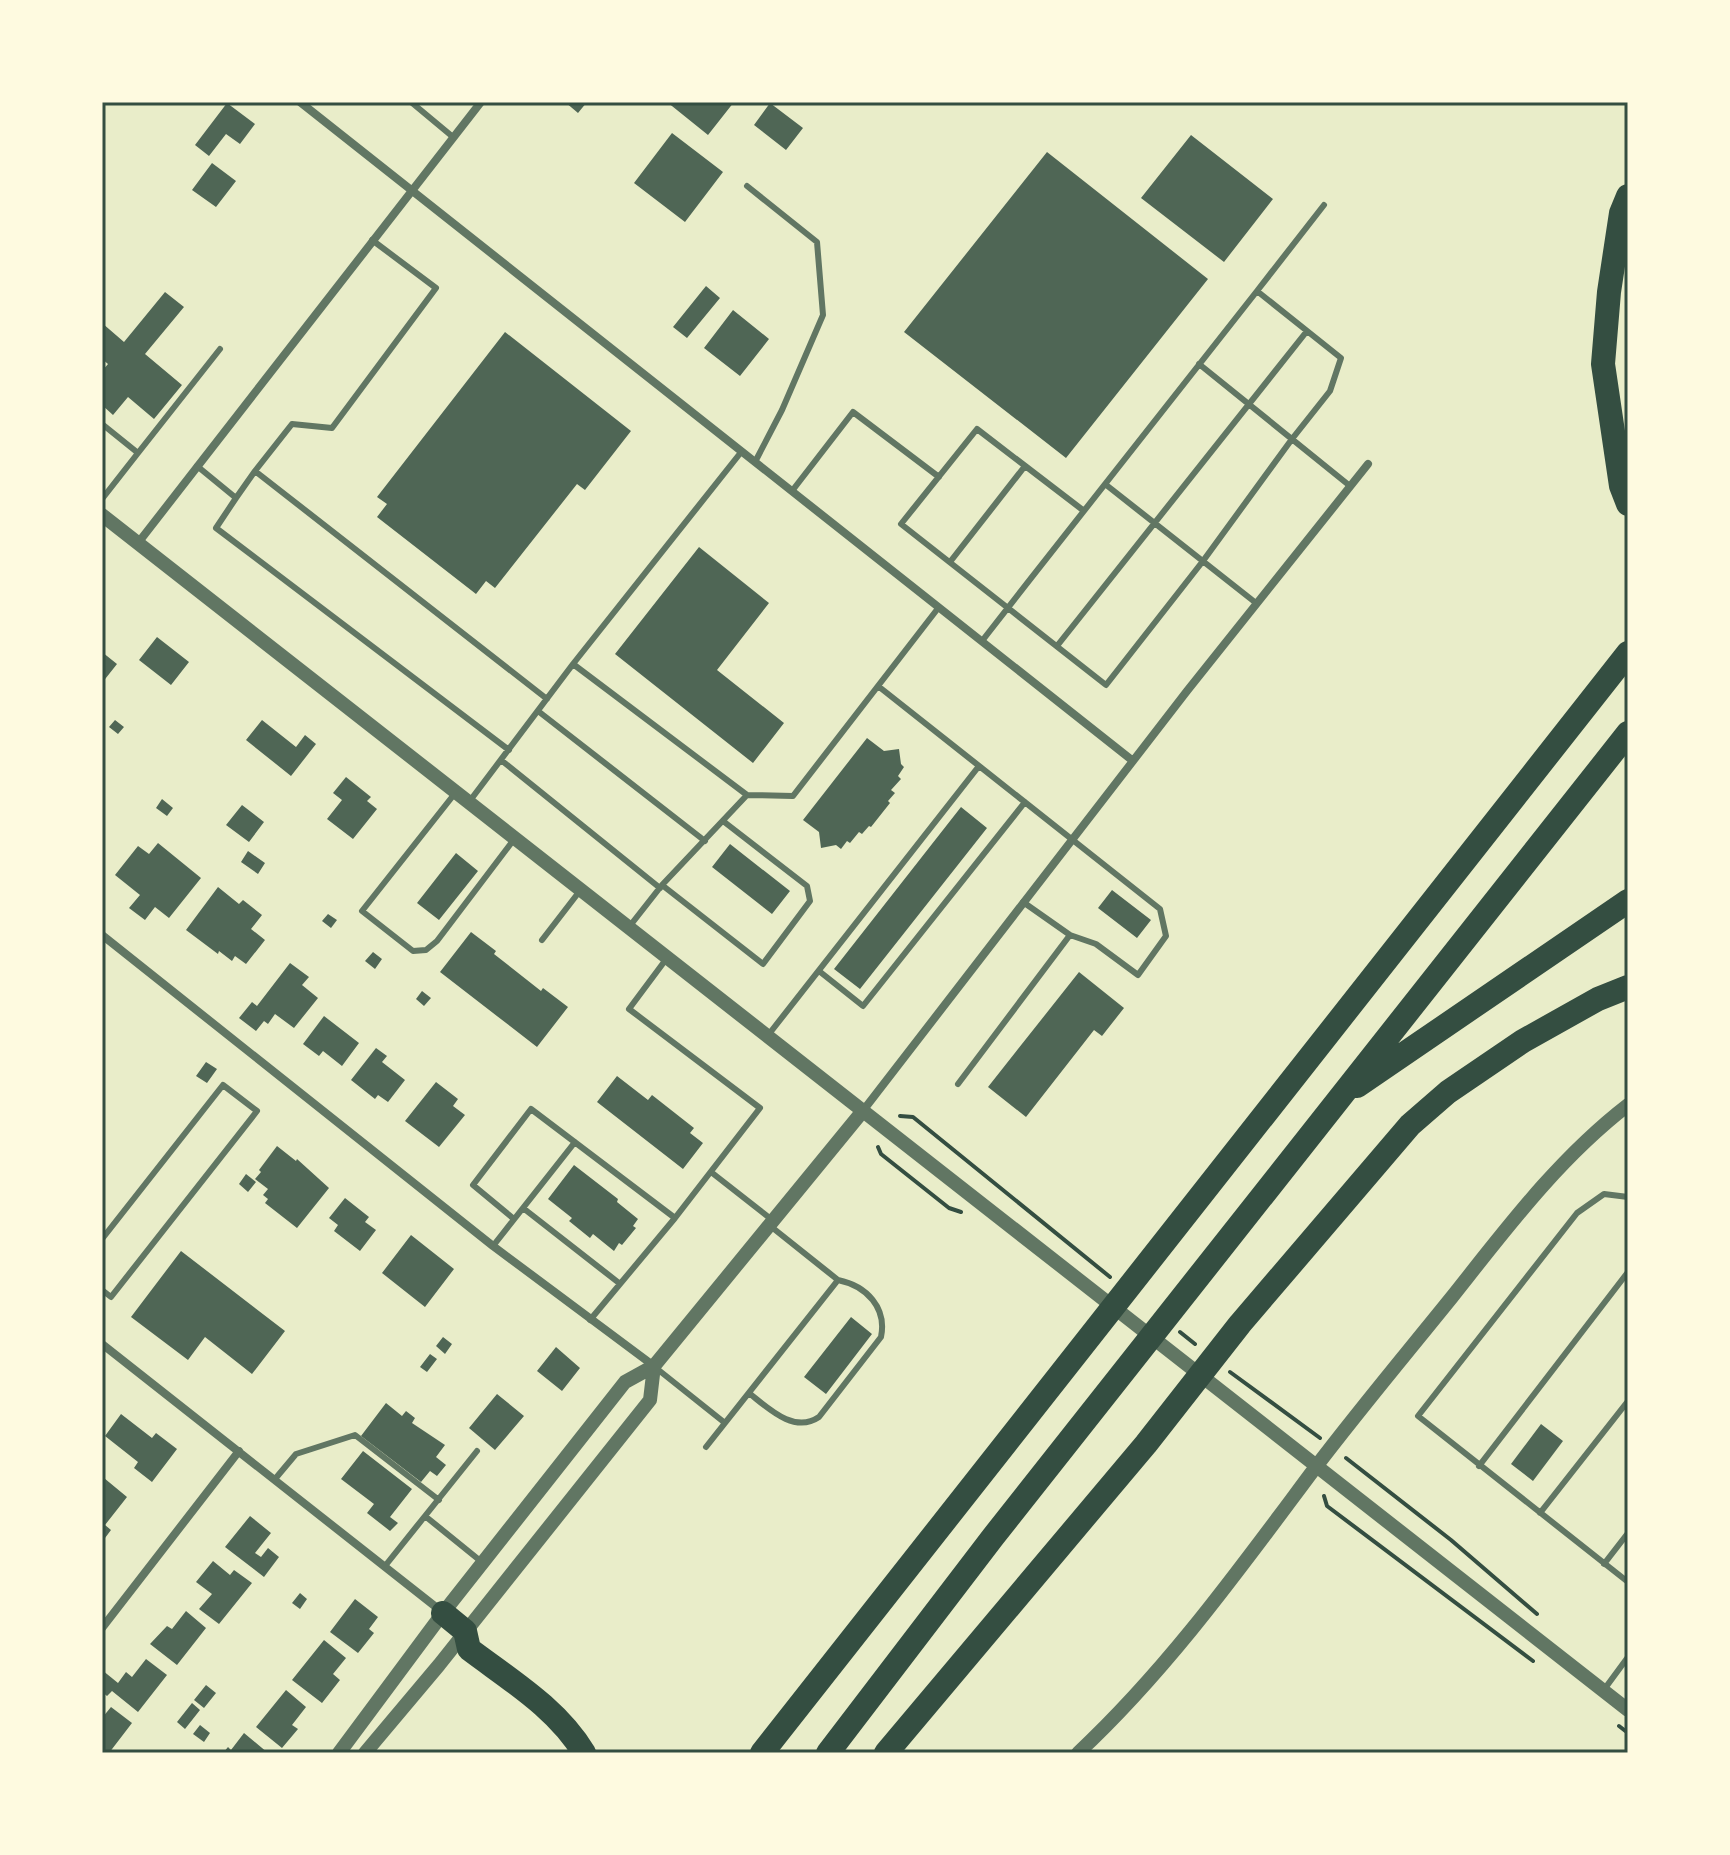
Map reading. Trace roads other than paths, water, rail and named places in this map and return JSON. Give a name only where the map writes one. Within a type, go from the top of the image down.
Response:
[{"type":"highway","points":[[1628,196],[1621,213],[1617,239],[1603,364],[1621,486],[1628,504]]},
{"type":"highway","points":[[762,1753],[1628,653]]},
{"type":"highway","points":[[828,1753],[1003,1525],[1628,733]]},
{"type":"highway","points":[[1339,1099],[1628,901]]},
{"type":"highway","points":[[886,1753],[1146,1444],[1249,1313],[1410,1125],[1448,1092],[1523,1041],[1598,999],[1628,987]]},
{"type":"highway","points":[[443,1613],[465,1631],[469,1649],[540,1702],[561,1722],[584,1753]]},
{"type":"street","points":[[300,102],[1133,761]]},
{"type":"street","points":[[138,543],[481,102]]},
{"type":"street","points":[[339,1753],[443,1613],[625,1382],[654,1366],[862,1112],[1256,603],[1368,464]]},
{"type":"street","points":[[102,515],[1628,1710]]},
{"type":"street","points":[[102,935],[493,1246],[654,1366]]},
{"type":"street","points":[[1078,1753],[1110,1723],[1229,1584],[1316,1467],[1548,1179],[1598,1129],[1628,1105]]},
{"type":"street","points":[[102,1344],[443,1613]]},
{"type":"street","points":[[365,1753],[650,1400],[654,1366]]},
{"type":"street","points":[[102,1628],[239,1451]]},
{"type":"lane","points":[[411,102],[453,137]]},
{"type":"lane","points":[[747,186],[817,242],[823,315],[782,410],[755,462]]},
{"type":"lane","points":[[982,641],[1324,205]]},
{"type":"lane","points":[[372,240],[436,288],[332,428],[292,424],[216,528],[509,750]]},
{"type":"lane","points":[[1084,511],[977,429],[901,524],[1106,685],[1330,391],[1341,358],[1257,291]]},
{"type":"lane","points":[[1057,646],[1307,331]]},
{"type":"lane","points":[[102,499],[220,349]]},
{"type":"lane","points":[[1199,364],[1350,486]]},
{"type":"lane","points":[[792,491],[853,412],[939,477]]},
{"type":"lane","points":[[102,424],[138,453]]},
{"type":"lane","points":[[469,802],[573,664],[742,451]]},
{"type":"lane","points":[[197,466],[236,498]]},
{"type":"lane","points":[[950,562],[1025,466]]},
{"type":"lane","points":[[255,471],[547,699]]},
{"type":"lane","points":[[1105,484],[1256,603]]},
{"type":"lane","points":[[573,664],[747,795],[793,796],[939,607]]},
{"type":"lane","points":[[878,686],[1160,909],[1166,936],[1138,975],[1096,944],[1070,935],[1023,902]]},
{"type":"lane","points":[[538,711],[705,841]]},
{"type":"lane","points":[[501,760],[763,964],[810,901],[807,886],[723,821]]},
{"type":"lane","points":[[767,1037],[979,766]]},
{"type":"lane","points":[[456,792],[362,911],[413,951],[426,950],[437,941],[515,838]]},
{"type":"lane","points":[[629,927],[661,887],[747,795]]},
{"type":"lane","points":[[819,971],[863,1006],[1025,802]]},
{"type":"lane","points":[[542,940],[581,890]]},
{"type":"lane","points":[[958,1084],[1070,935]]},
{"type":"lane","points":[[590,1320],[675,1218],[760,1108],[629,1009],[667,958]]},
{"type":"lane","points":[[102,1239],[223,1085],[257,1111],[111,1297],[102,1290]]},
{"type":"lane","points":[[514,1219],[473,1185],[531,1109],[675,1218]]},
{"type":"lane","points":[[493,1246],[575,1142]]},
{"type":"lane","points":[[711,1172],[838,1280],[850,1283],[874,1301],[884,1324],[881,1337],[819,1417],[809,1424],[785,1419],[749,1393]]},
{"type":"lane","points":[[1628,1197],[1604,1194],[1577,1213],[1418,1416],[1628,1582]]},
{"type":"lane","points":[[523,1208],[619,1283]]},
{"type":"lane","points":[[1479,1466],[1628,1272]]},
{"type":"lane","points":[[706,1447],[838,1280]]},
{"type":"lane","points":[[654,1366],[725,1423]]},
{"type":"lane","points":[[1540,1513],[1628,1401]]},
{"type":"lane","points":[[275,1479],[296,1454],[355,1435],[439,1500]]},
{"type":"lane","points":[[385,1566],[477,1451]]},
{"type":"lane","points":[[425,1516],[483,1563]]},
{"type":"lane","points":[[1604,1564],[1628,1533]]},
{"type":"lane","points":[[1603,1691],[1628,1657]]}]
